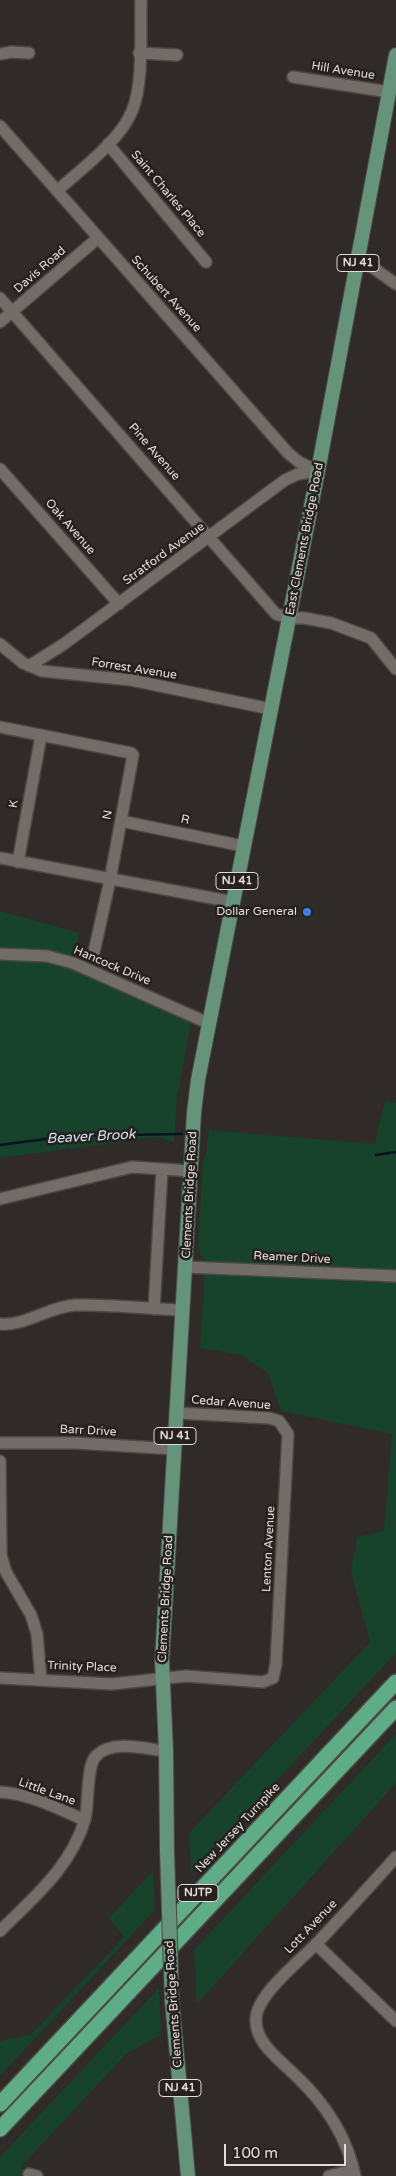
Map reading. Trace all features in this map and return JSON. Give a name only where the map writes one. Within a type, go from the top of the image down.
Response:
[{"type":"highway","name":"New Jersey Turnpike","points":[[0,2104],[396,1682]]},
{"type":"highway","name":"NJTP","points":[[0,2129],[396,1708]]},
{"type":"main road","name":"East Clements Bridge Road","points":[[208,1023],[318,471],[396,55]]},
{"type":"main road","name":"Clements Bridge Road","points":[[188,2176],[172,2001],[163,1678],[174,1450],[198,1080],[208,1023]]},
{"type":"street","points":[[57,191],[108,144],[122,129],[132,111],[138,90],[141,0]]},
{"type":"street","points":[[0,54],[11,52],[29,53]]},
{"type":"street","points":[[139,53],[177,55]]},
{"type":"street","name":"Hill Avenue","points":[[293,77],[389,92]]},
{"type":"street","name":"Schubert Avenue","points":[[0,126],[288,453],[299,462],[318,471]]},
{"type":"street","name":"Saint Charles Place","points":[[108,144],[206,262]]},
{"type":"street","name":"Davis Road","points":[[0,322],[98,238]]},
{"type":"street","points":[[359,258],[396,284]]},
{"type":"street","name":"Pine Avenue","points":[[0,298],[276,614],[289,618]]},
{"type":"street","name":"Oak Avenue","points":[[0,469],[119,604]]},
{"type":"street","name":"Stratford Avenue","points":[[29,666],[64,644],[285,480],[298,474],[318,471]]},
{"type":"street","points":[[289,618],[304,618],[331,623],[371,638],[396,669]]},
{"type":"street","name":"Forrest Avenue","points":[[0,644],[5,650],[29,666],[42,671],[131,680],[271,709]]},
{"type":"street","points":[[0,727],[41,736]]},
{"type":"street","name":"N","points":[[41,736],[131,753],[133,755],[110,880],[94,952]]},
{"type":"street","name":"K","points":[[18,862],[41,736]]},
{"type":"street","name":"R","points":[[121,821],[243,846]]},
{"type":"street","points":[[0,858],[232,902]]},
{"type":"street","name":"Hancock Drive","points":[[0,954],[47,956],[73,964],[208,1023]]},
{"type":"street","points":[[0,1199],[132,1167],[192,1171]]},
{"type":"street","points":[[154,1309],[162,1169]]},
{"type":"street","name":"Reamer Drive","points":[[186,1267],[396,1276]]},
{"type":"street","points":[[0,1324],[21,1322],[53,1308],[75,1305],[183,1310]]},
{"type":"street","name":"Cedar Avenue","points":[[177,1413],[268,1418],[279,1421],[281,1424]]},
{"type":"street","name":"Lenton Avenue","points":[[273,1678],[276,1664],[288,1434],[281,1424]]},
{"type":"street","name":"Barr Drive","points":[[0,1443],[76,1443],[174,1450]]},
{"type":"street","points":[[0,1461],[1,1555],[6,1572],[31,1615],[36,1634],[41,1680]]},
{"type":"street","name":"Trinity Place","points":[[0,1678],[112,1684],[186,1676],[263,1682],[273,1678]]},
{"type":"street","points":[[0,1931],[53,1878],[70,1853],[84,1820],[91,1763],[95,1756],[105,1750],[118,1746],[166,1751]]},
{"type":"street","name":"Little Lane","points":[[0,1792],[46,1803],[84,1820]]},
{"type":"street","name":"Lott Avenue","points":[[354,2173],[339,2132],[328,2112],[313,2092],[268,2049],[260,2036],[257,2022],[261,2004],[284,1974],[316,1944],[394,1862]]},
{"type":"street","points":[[316,1944],[396,2020]]},
{"type":"street","points":[[329,2176],[354,2173]]},
{"type":"green space","points":[[0,911],[79,933],[74,967],[192,1017],[177,1098],[174,1142],[158,1137],[0,1158]]},
{"type":"green space","points":[[385,1100],[396,1103],[396,1653],[191,1872],[189,1833],[370,1642],[351,1572],[357,1537],[384,1531],[392,1434],[281,1411],[268,1373],[241,1355],[200,1348],[205,1273],[378,1283],[378,1272],[208,1263],[200,1254],[198,1247],[203,1162],[209,1130],[375,1144]]},
{"type":"green space","points":[[396,1734],[396,1783],[197,2004],[194,1950]]},
{"type":"green space","points":[[153,1871],[155,1910],[0,2076],[0,2041],[30,2035],[124,1937],[109,1918]]},
{"type":"green space","points":[[159,1988],[161,2034],[125,2055],[20,2168],[45,2176],[0,2176],[0,2157]]},
{"type":"waterway","name":"Beaver Brook","points":[[0,1145],[68,1136],[182,1134]]},
{"type":"waterway","name":"Beaver Brook","points":[[376,1155],[396,1152]]},
{"type":"place","name":"Dollar General","points":[[307,912]]}]
